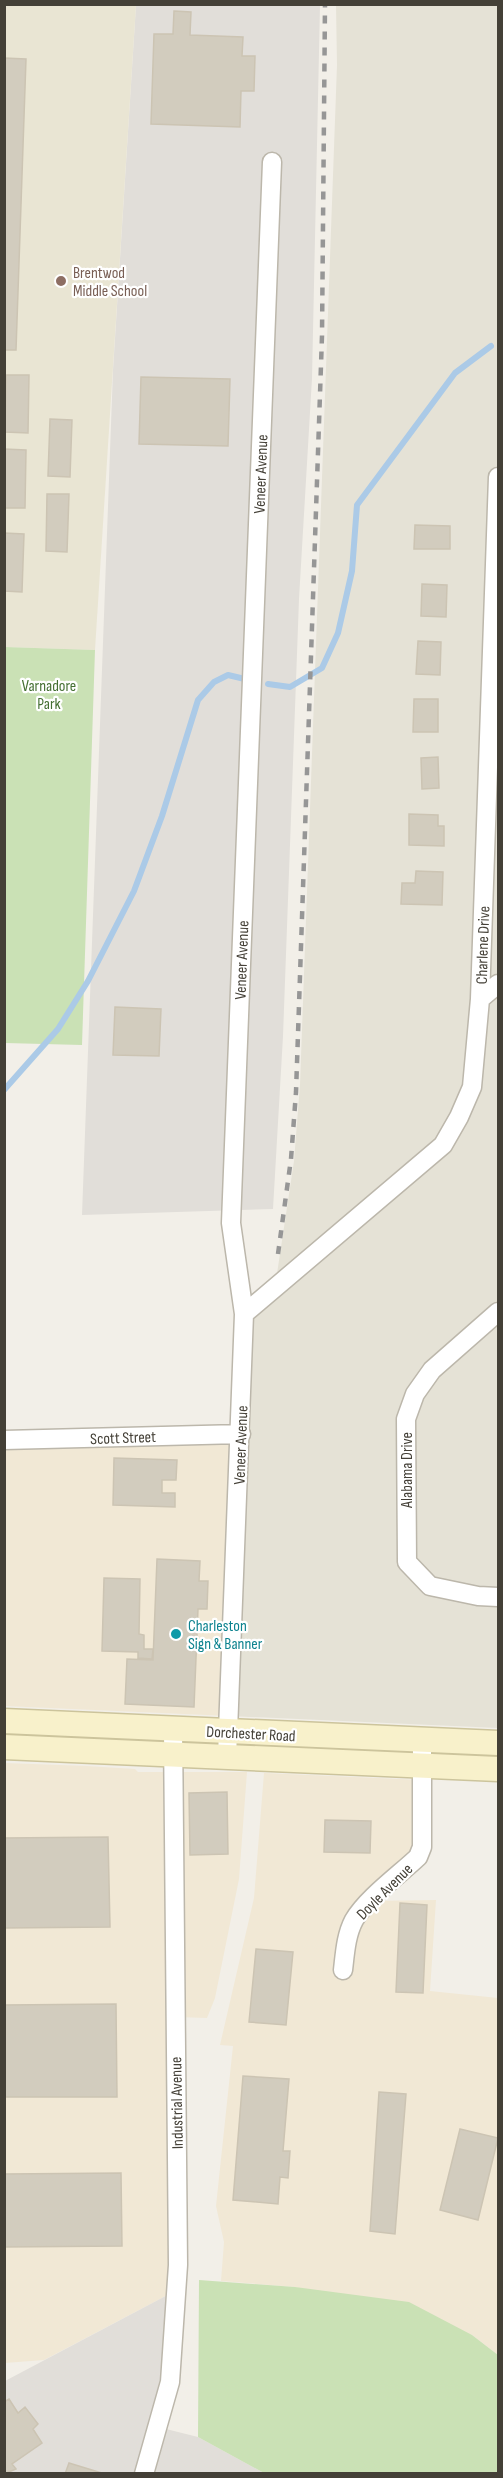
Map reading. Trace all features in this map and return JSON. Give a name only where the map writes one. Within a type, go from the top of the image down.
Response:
[{"type":"main road","name":"Dorchester Road","points":[[4,1720],[498,1743]]},
{"type":"main road","name":"Dorchester Road","points":[[4,1747],[498,1769]]},
{"type":"street","name":"Veneer Avenue","points":[[227,1757],[244,1314],[231,1223],[272,162]]},
{"type":"street","name":"Charlene Drive","points":[[244,1314],[442,1145],[459,1117],[472,1087],[480,999],[496,622],[498,477]]},
{"type":"street","points":[[480,999],[498,984]]},
{"type":"street","name":"Alabama Drive","points":[[498,1312],[432,1370],[415,1394],[406,1419],[407,1562],[430,1586],[478,1596],[498,1597]]},
{"type":"street","name":"Scott Street","points":[[4,1440],[241,1434]]},
{"type":"street","name":"Industrial Avenue","points":[[144,2474],[170,2382],[178,2265],[173,1729]]},
{"type":"street","name":"Doyle Avenue","points":[[343,1970],[346,1942],[361,1910],[418,1857],[422,1847],[422,1740]]},
{"type":"shaded area","name":"Brentwod Middle School","points":[[5,5],[136,5],[95,650],[5,647]]},
{"type":"shaded area","points":[[136,5],[320,5],[312,378],[299,599],[283,1036],[273,1209],[82,1215],[113,370]]},
{"type":"shaded area","points":[[336,5],[498,5],[498,1728],[229,1716],[244,1314],[275,1287],[294,1161],[300,1085],[337,65]]},
{"type":"shaded area","points":[[241,1434],[229,1716],[5,1706],[5,1439]]},
{"type":"shaded area","points":[[5,1763],[135,1769],[138,1772],[247,1772],[239,1879],[215,1998],[207,2018],[176,2017],[177,2290],[44,2360],[5,2363]]},
{"type":"shaded area","points":[[264,1773],[422,1780],[422,1847],[372,1901],[436,1900],[430,1991],[498,1998],[498,2355],[472,2335],[295,2287],[221,2281],[224,2242],[216,2206],[233,2046],[220,2045],[254,1898]]},
{"type":"shaded area","points":[[177,2290],[158,2427],[198,2437],[264,2473],[5,2474],[5,2381]]},
{"type":"green space","name":"Varnadore Park","points":[[5,647],[95,650],[82,1045],[5,1043]]},
{"type":"green space","points":[[199,2280],[295,2287],[409,2302],[472,2335],[498,2355],[498,2473],[264,2473],[198,2437]]},
{"type":"building","points":[[174,11],[191,12],[190,35],[243,37],[242,56],[255,56],[254,91],[241,91],[240,127],[151,124],[154,34],[173,34]]},
{"type":"building","points":[[4,58],[26,59],[16,350],[4,350]]},
{"type":"building","points":[[6,375],[29,375],[28,433],[5,432]]},
{"type":"building","points":[[141,377],[230,379],[228,446],[139,444]]},
{"type":"building","points":[[50,419],[72,420],[70,477],[48,476]]},
{"type":"building","points":[[4,449],[26,450],[25,508],[4,508]]},
{"type":"building","points":[[47,494],[69,494],[67,552],[46,551]]},
{"type":"building","points":[[415,525],[450,526],[450,549],[414,549]]},
{"type":"building","points":[[4,533],[24,534],[22,592],[4,591]]},
{"type":"building","points":[[422,584],[447,585],[446,617],[421,616]]},
{"type":"building","points":[[418,641],[441,642],[440,675],[416,674]]},
{"type":"building","points":[[414,699],[438,699],[438,732],[413,732]]},
{"type":"building","points":[[438,757],[439,788],[422,789],[421,758]]},
{"type":"building","points":[[409,814],[438,815],[438,826],[444,826],[444,846],[409,845]]},
{"type":"building","points":[[416,871],[443,872],[442,905],[401,904],[402,883],[415,883]]},
{"type":"building","points":[[115,1007],[161,1009],[159,1056],[113,1055]]},
{"type":"building","points":[[114,1458],[177,1460],[176,1480],[162,1480],[162,1493],[175,1493],[175,1507],[113,1505]]},
{"type":"building","name":"Charleston Sign & Banner","points":[[157,1559],[200,1561],[199,1581],[208,1581],[207,1609],[198,1609],[194,1707],[125,1704],[127,1659],[153,1660]]},
{"type":"building","points":[[104,1578],[140,1579],[139,1634],[144,1635],[144,1649],[153,1649],[152,1659],[138,1658],[138,1652],[102,1651]]},
{"type":"building","points":[[227,1792],[228,1854],[190,1855],[189,1793]]},
{"type":"building","points":[[325,1820],[371,1821],[370,1853],[324,1852]]},
{"type":"building","points":[[108,1837],[110,1927],[4,1928],[4,1838]]},
{"type":"building","points":[[400,1903],[427,1905],[423,1993],[396,1992]]},
{"type":"building","points":[[256,1949],[293,1952],[286,2025],[249,2022]]},
{"type":"building","points":[[116,2004],[117,2097],[4,2097],[4,2005]]},
{"type":"building","points":[[243,2076],[289,2079],[283,2151],[290,2151],[288,2178],[280,2177],[278,2204],[233,2200]]},
{"type":"building","points":[[379,2092],[406,2094],[395,2234],[370,2231]]},
{"type":"building","points":[[460,2129],[498,2138],[478,2220],[440,2210]]},
{"type":"building","points":[[121,2173],[122,2246],[4,2247],[4,2174]]},
{"type":"building","points":[[9,2399],[18,2413],[25,2407],[38,2424],[33,2429],[42,2443],[12,2464],[16,2469],[4,2474],[4,2402]]},
{"type":"building","points":[[69,2463],[105,2474],[65,2474]]},
{"type":"waterway","points":[[268,684],[290,687],[322,668],[338,633],[352,571],[357,505],[455,373],[491,346]]},
{"type":"waterway","points":[[4,1090],[58,1029],[88,981],[134,891],[162,816],[198,700],[214,682],[228,675],[249,680]]},
{"type":"railway","points":[[278,1254],[291,1159],[296,1092],[322,336],[325,4]]},
{"type":"place","name":"Brentwod Middle School","points":[[61,281]]},
{"type":"place","name":"Charleston Sign & Banner","points":[[176,1634]]}]
